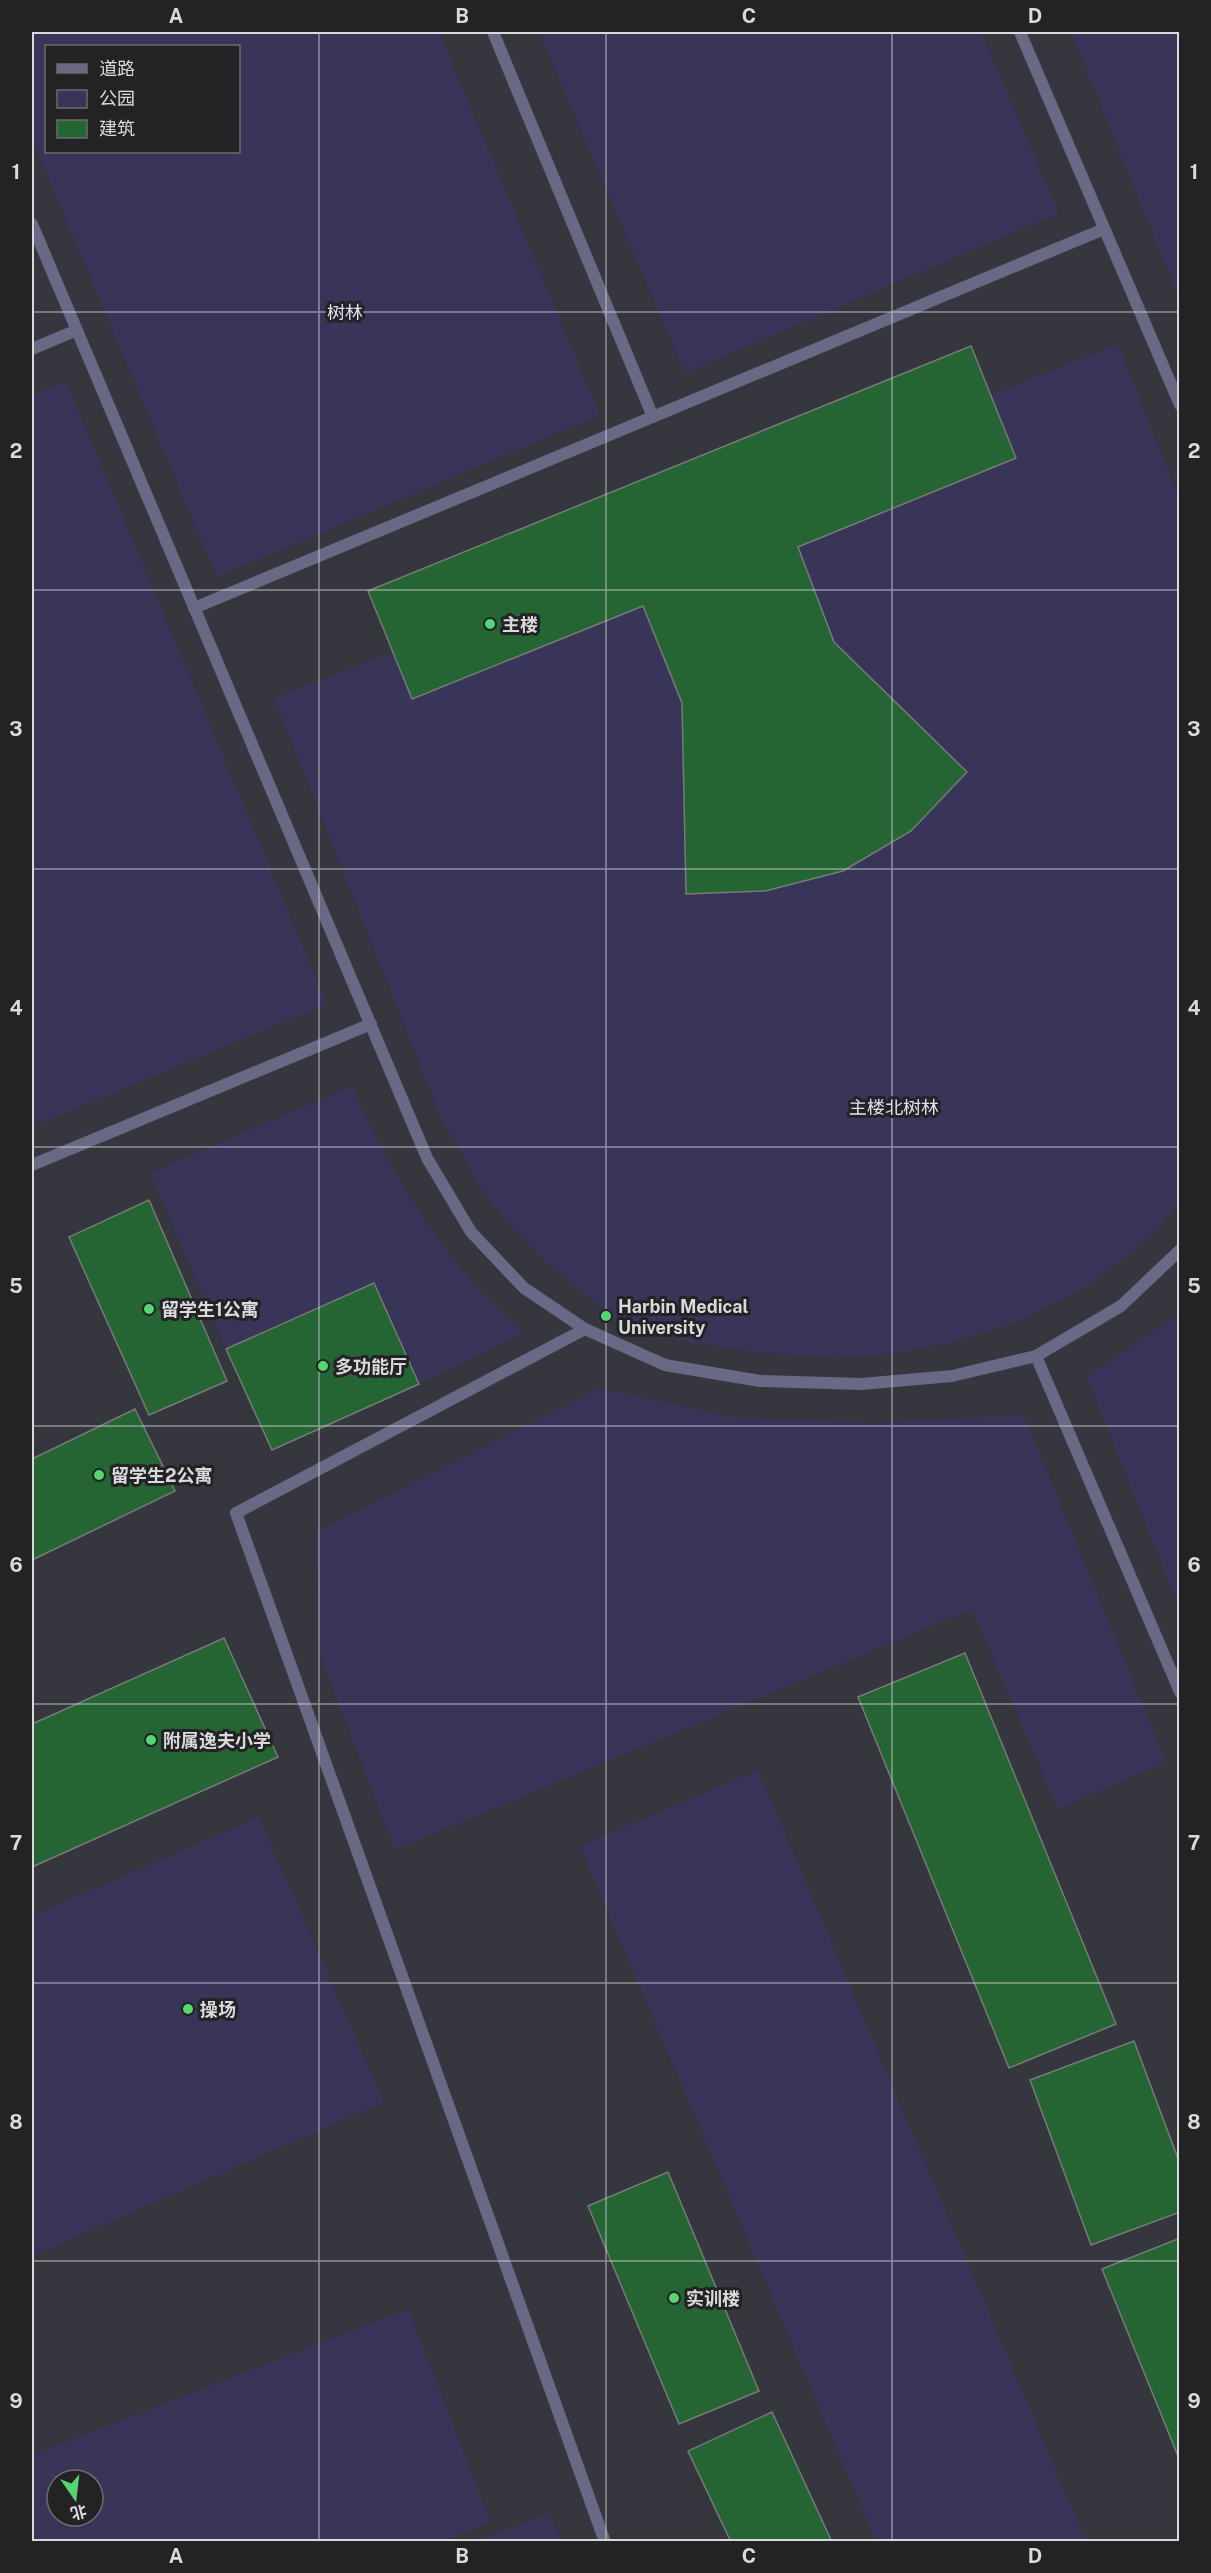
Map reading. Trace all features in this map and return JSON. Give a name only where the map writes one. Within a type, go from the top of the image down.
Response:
[{"type":"street","points":[[493,32],[653,417]]},
{"type":"street","points":[[1020,32],[1179,405]]},
{"type":"street","points":[[32,224],[427,1158],[471,1232],[524,1288],[585,1329],[665,1365],[760,1381],[861,1384],[952,1376],[1036,1356],[1120,1306],[1179,1250]]},
{"type":"street","points":[[194,608],[1104,229]]},
{"type":"street","points":[[32,349],[77,330]]},
{"type":"street","points":[[32,1165],[370,1024]]},
{"type":"street","points":[[585,1329],[236,1513],[605,2541]]},
{"type":"street","points":[[1036,1356],[1179,1692]]},
{"type":"shaded area","name":"Harbin Medical University","points":[[32,32],[1179,32],[1179,2541],[32,2541]]},
{"type":"green space","name":"树林","points":[[32,32],[439,32],[600,415],[217,577],[32,139]]},
{"type":"green space","points":[[539,32],[981,32],[1059,213],[685,373]]},
{"type":"green space","points":[[1071,32],[1179,32],[1179,298]]},
{"type":"green space","name":"主楼北树林","points":[[1118,344],[1179,498],[1179,1204],[1147,1240],[1087,1286],[1020,1321],[950,1343],[893,1354],[838,1358],[765,1353],[692,1343],[616,1318],[544,1261],[486,1197],[441,1117],[274,698],[392,652],[412,699],[643,606],[682,703],[686,894],[765,891],[843,871],[911,831],[967,771],[834,642],[798,547],[1016,458],[991,395]]},
{"type":"green space","points":[[66,381],[327,1004],[32,1127],[32,395]]},
{"type":"green space","points":[[352,1086],[392,1166],[440,1242],[478,1288],[524,1333],[419,1384],[373,1283],[226,1349],[150,1173]]},
{"type":"green space","points":[[1179,1314],[1179,1607],[1087,1377]]},
{"type":"green space","points":[[600,1388],[732,1417],[873,1423],[1024,1415],[1166,1762],[1058,1809],[972,1609],[395,1850],[320,1655],[316,1531]]},
{"type":"green space","points":[[758,1770],[1086,2541],[876,2541],[580,1846]]},
{"type":"green space","name":"操场","points":[[259,1817],[384,2102],[32,2256],[32,1916]]},
{"type":"green space","points":[[408,2309],[491,2522],[442,2542],[32,2541],[32,2455]]},
{"type":"green space","points":[[550,2513],[561,2541],[476,2541]]},
{"type":"building","name":"主楼","points":[[971,346],[1016,458],[798,547],[834,642],[967,772],[911,831],[843,871],[765,891],[686,894],[682,703],[643,606],[412,699],[368,591]]},
{"type":"building","name":"留学生1公寓","points":[[149,1200],[227,1381],[149,1415],[69,1237]]},
{"type":"building","name":"多功能厅","points":[[374,1283],[419,1384],[272,1450],[226,1349]]},
{"type":"building","name":"留学生2公寓","points":[[135,1409],[175,1491],[32,1560],[32,1459]]},
{"type":"building","name":"附属逸夫小学","points":[[224,1638],[278,1757],[32,1867],[32,1724]]},
{"type":"building","points":[[965,1653],[1116,2024],[1009,2068],[858,1697]]},
{"type":"building","points":[[1134,2041],[1180,2164],[1180,2212],[1091,2245],[1030,2080]]},
{"type":"building","name":"实训楼","points":[[668,2172],[759,2391],[679,2424],[588,2206]]},
{"type":"building","points":[[1180,2238],[1180,2461],[1102,2269]]},
{"type":"building","points":[[772,2412],[832,2542],[731,2542],[688,2451]]},
{"type":"place","name":"主楼","points":[[490,624]]},
{"type":"place","name":"留学生1公寓","points":[[149,1309]]},
{"type":"place","name":"Harbin Medical University","points":[[606,1316]]},
{"type":"place","name":"多功能厅","points":[[323,1366]]},
{"type":"place","name":"留学生2公寓","points":[[99,1475]]},
{"type":"place","name":"附属逸夫小学","points":[[151,1740]]},
{"type":"place","name":"操场","points":[[188,2009]]},
{"type":"place","name":"实训楼","points":[[674,2298]]}]
